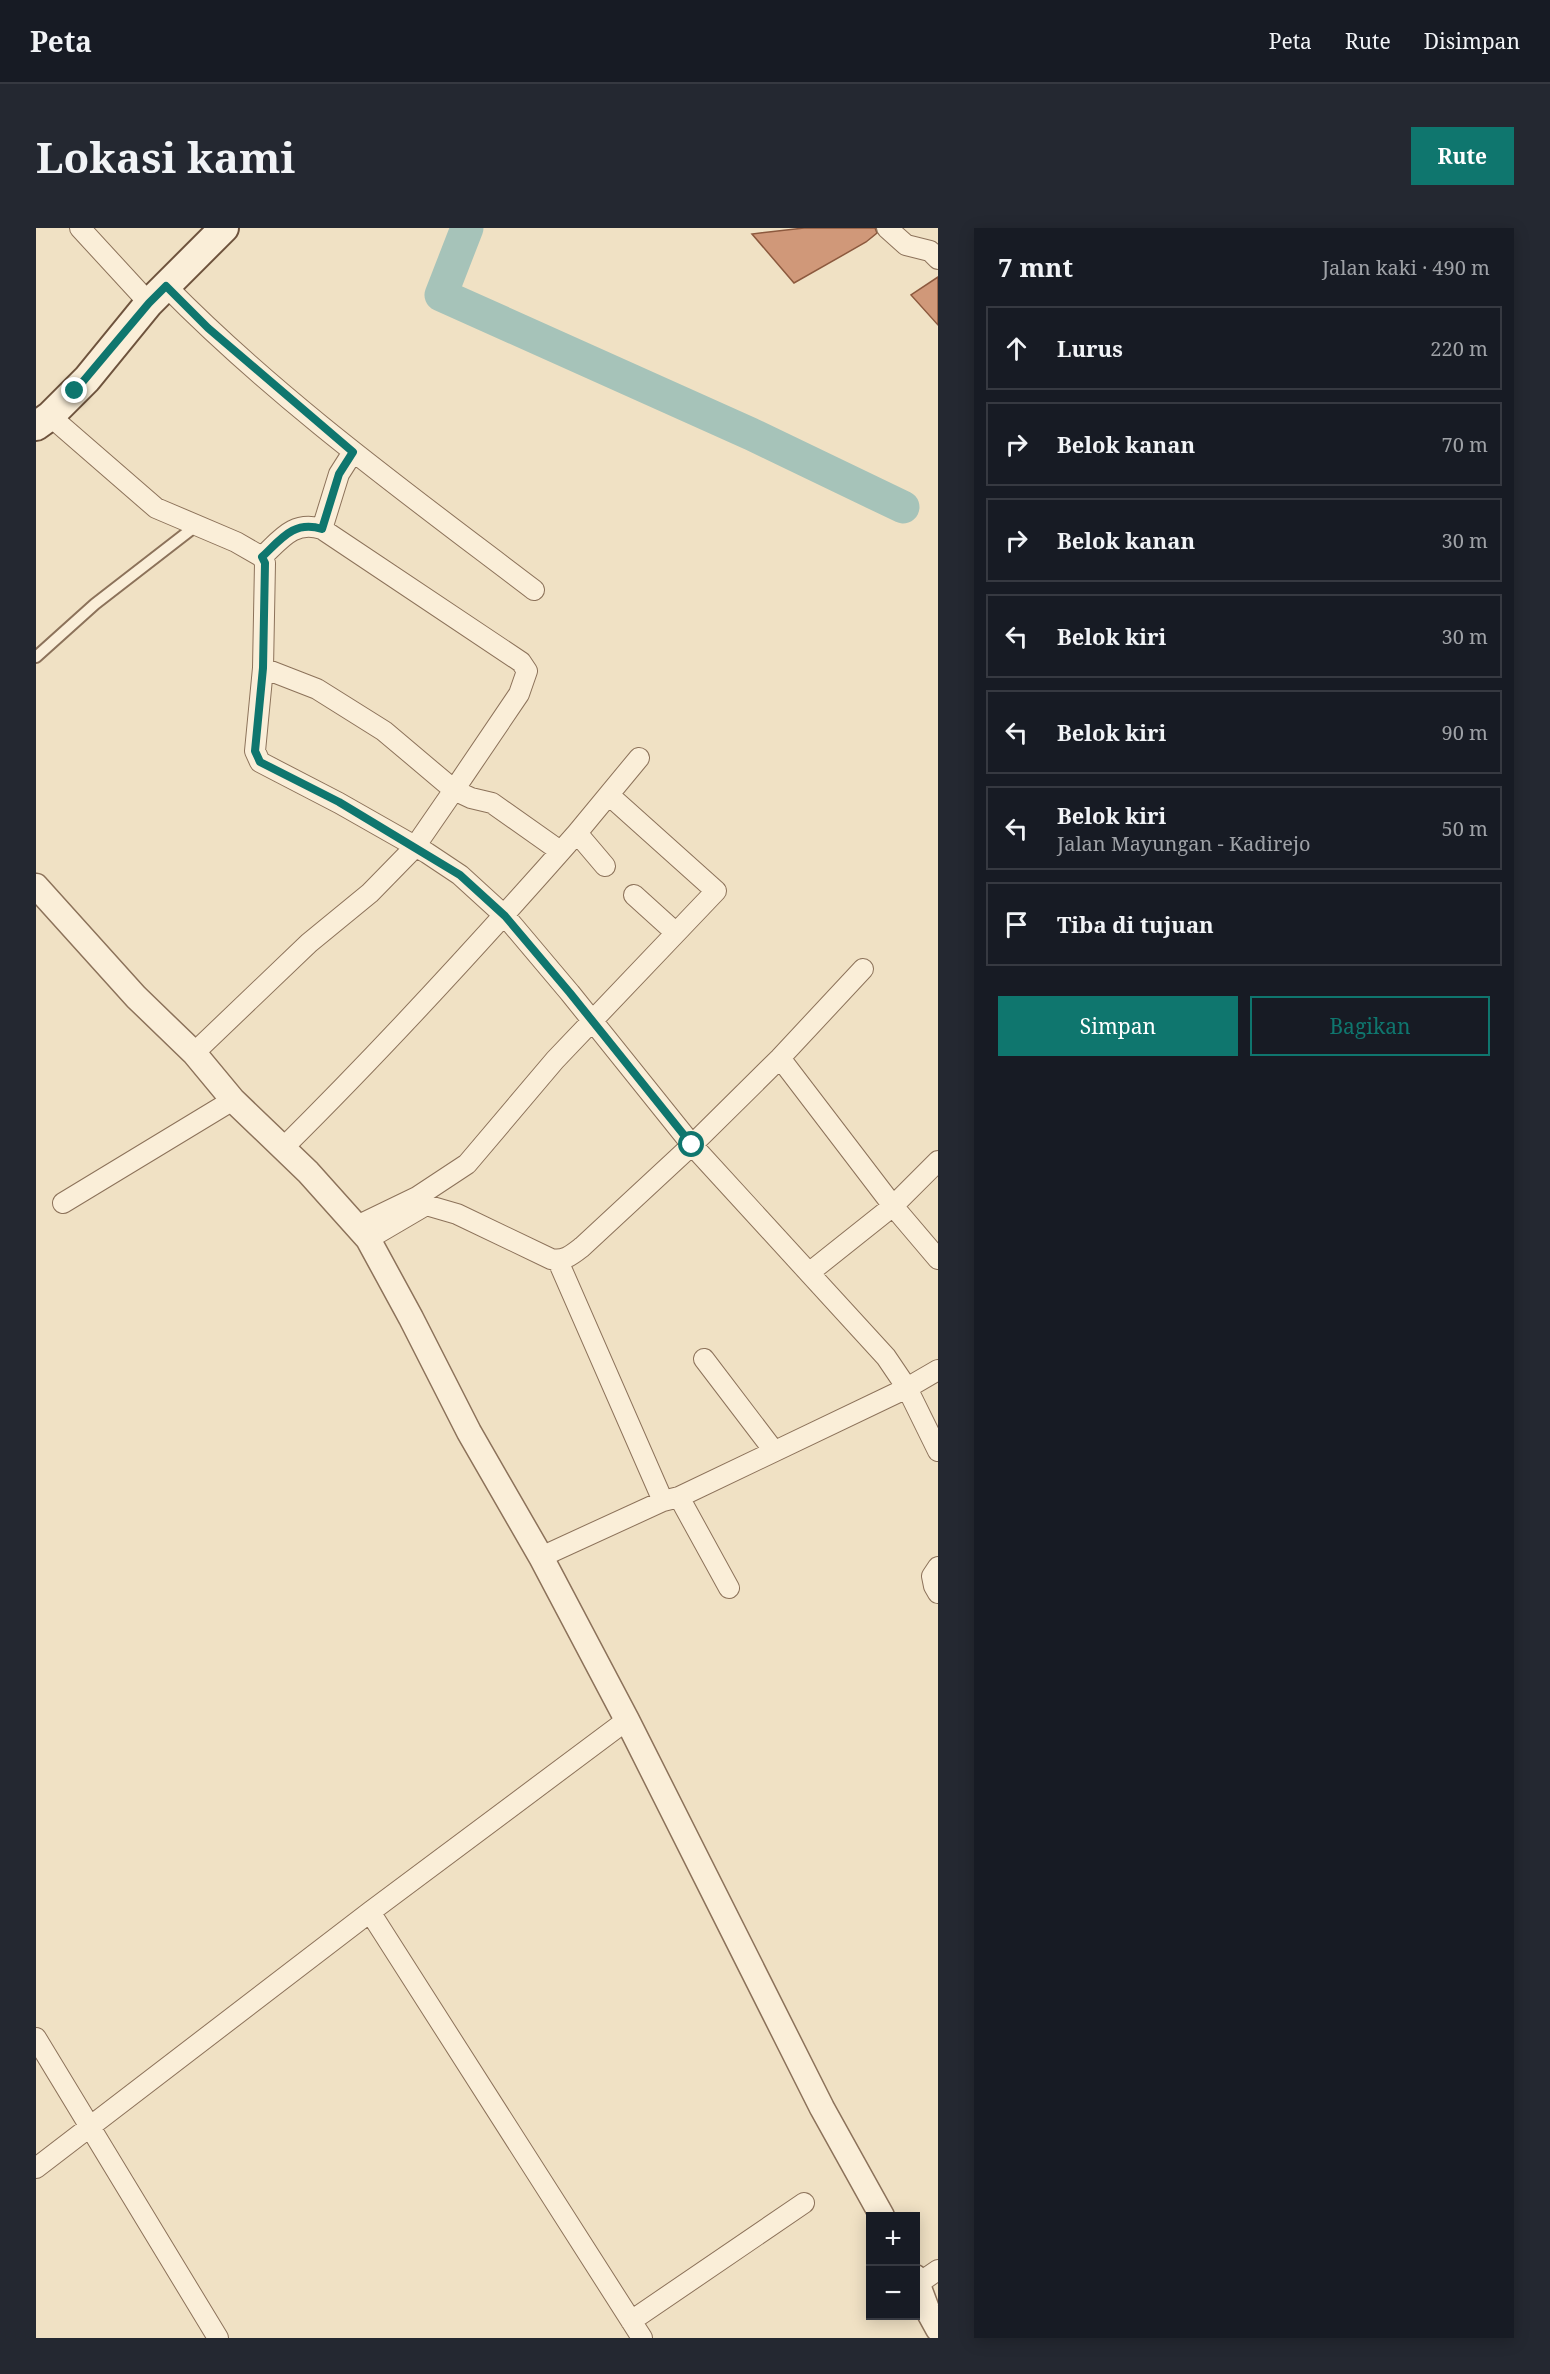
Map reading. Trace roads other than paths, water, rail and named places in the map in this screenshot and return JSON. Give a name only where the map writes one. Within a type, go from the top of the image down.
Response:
[{"type":"main road","points":[[41,419],[87,379],[158,295],[224,228]]},
{"type":"street","points":[[80,228],[158,295],[208,328],[353,452],[534,590]]},
{"type":"street","points":[[886,228],[902,243],[911,248],[930,251],[938,260]]},
{"type":"street","points":[[41,419],[156,508],[236,542],[262,557],[265,563],[263,668],[255,751],[260,762],[339,802],[460,875],[505,916],[692,1145],[886,1357],[907,1388],[938,1451]]},
{"type":"street","points":[[322,529],[339,474],[353,452]]},
{"type":"street","points":[[194,1053],[309,943],[370,893],[414,848],[519,694],[527,671],[521,662],[506,650],[322,529],[306,526],[291,530],[262,557]]},
{"type":"street","points":[[263,668],[317,689],[384,731],[454,790],[505,810],[560,851]]},
{"type":"street","points":[[283,1148],[505,916],[610,796],[639,758]]},
{"type":"street","points":[[362,1232],[467,1164],[591,1019],[716,891],[610,796]]},
{"type":"street","points":[[577,833],[605,866]]},
{"type":"street","points":[[38,892],[136,997],[194,1053],[233,1100],[283,1148],[362,1232],[411,1318],[469,1432],[541,1557],[627,1720],[822,2108],[879,2212]]},
{"type":"street","points":[[634,895],[676,933]]},
{"type":"street","points":[[558,1261],[582,1247],[692,1145],[780,1058],[862,969]]},
{"type":"street","points":[[780,1058],[893,1206],[938,1259]]},
{"type":"street","points":[[63,1203],[233,1100]]},
{"type":"street","points":[[810,1272],[893,1206],[938,1161]]},
{"type":"street","points":[[362,1232],[426,1205],[457,1214],[558,1261],[671,1499],[729,1588]]},
{"type":"street","points":[[704,1359],[774,1451]]},
{"type":"street","points":[[541,1557],[774,1451],[907,1388],[938,1370]]},
{"type":"street","points":[[938,1567],[932,1576],[938,1593]]},
{"type":"street","points":[[36,2168],[370,1912],[627,1720]]},
{"type":"street","points":[[370,1912],[642,2338]]},
{"type":"street","points":[[36,2038],[218,2338]]},
{"type":"street","points":[[631,2321],[804,2202]]},
{"type":"street","points":[[924,2277],[927,2309],[938,2329]]},
{"type":"lane","points":[[36,657],[95,604],[197,525]]},
{"type":"waterway","points":[[467,228],[441,295],[751,434],[903,507]]}]
